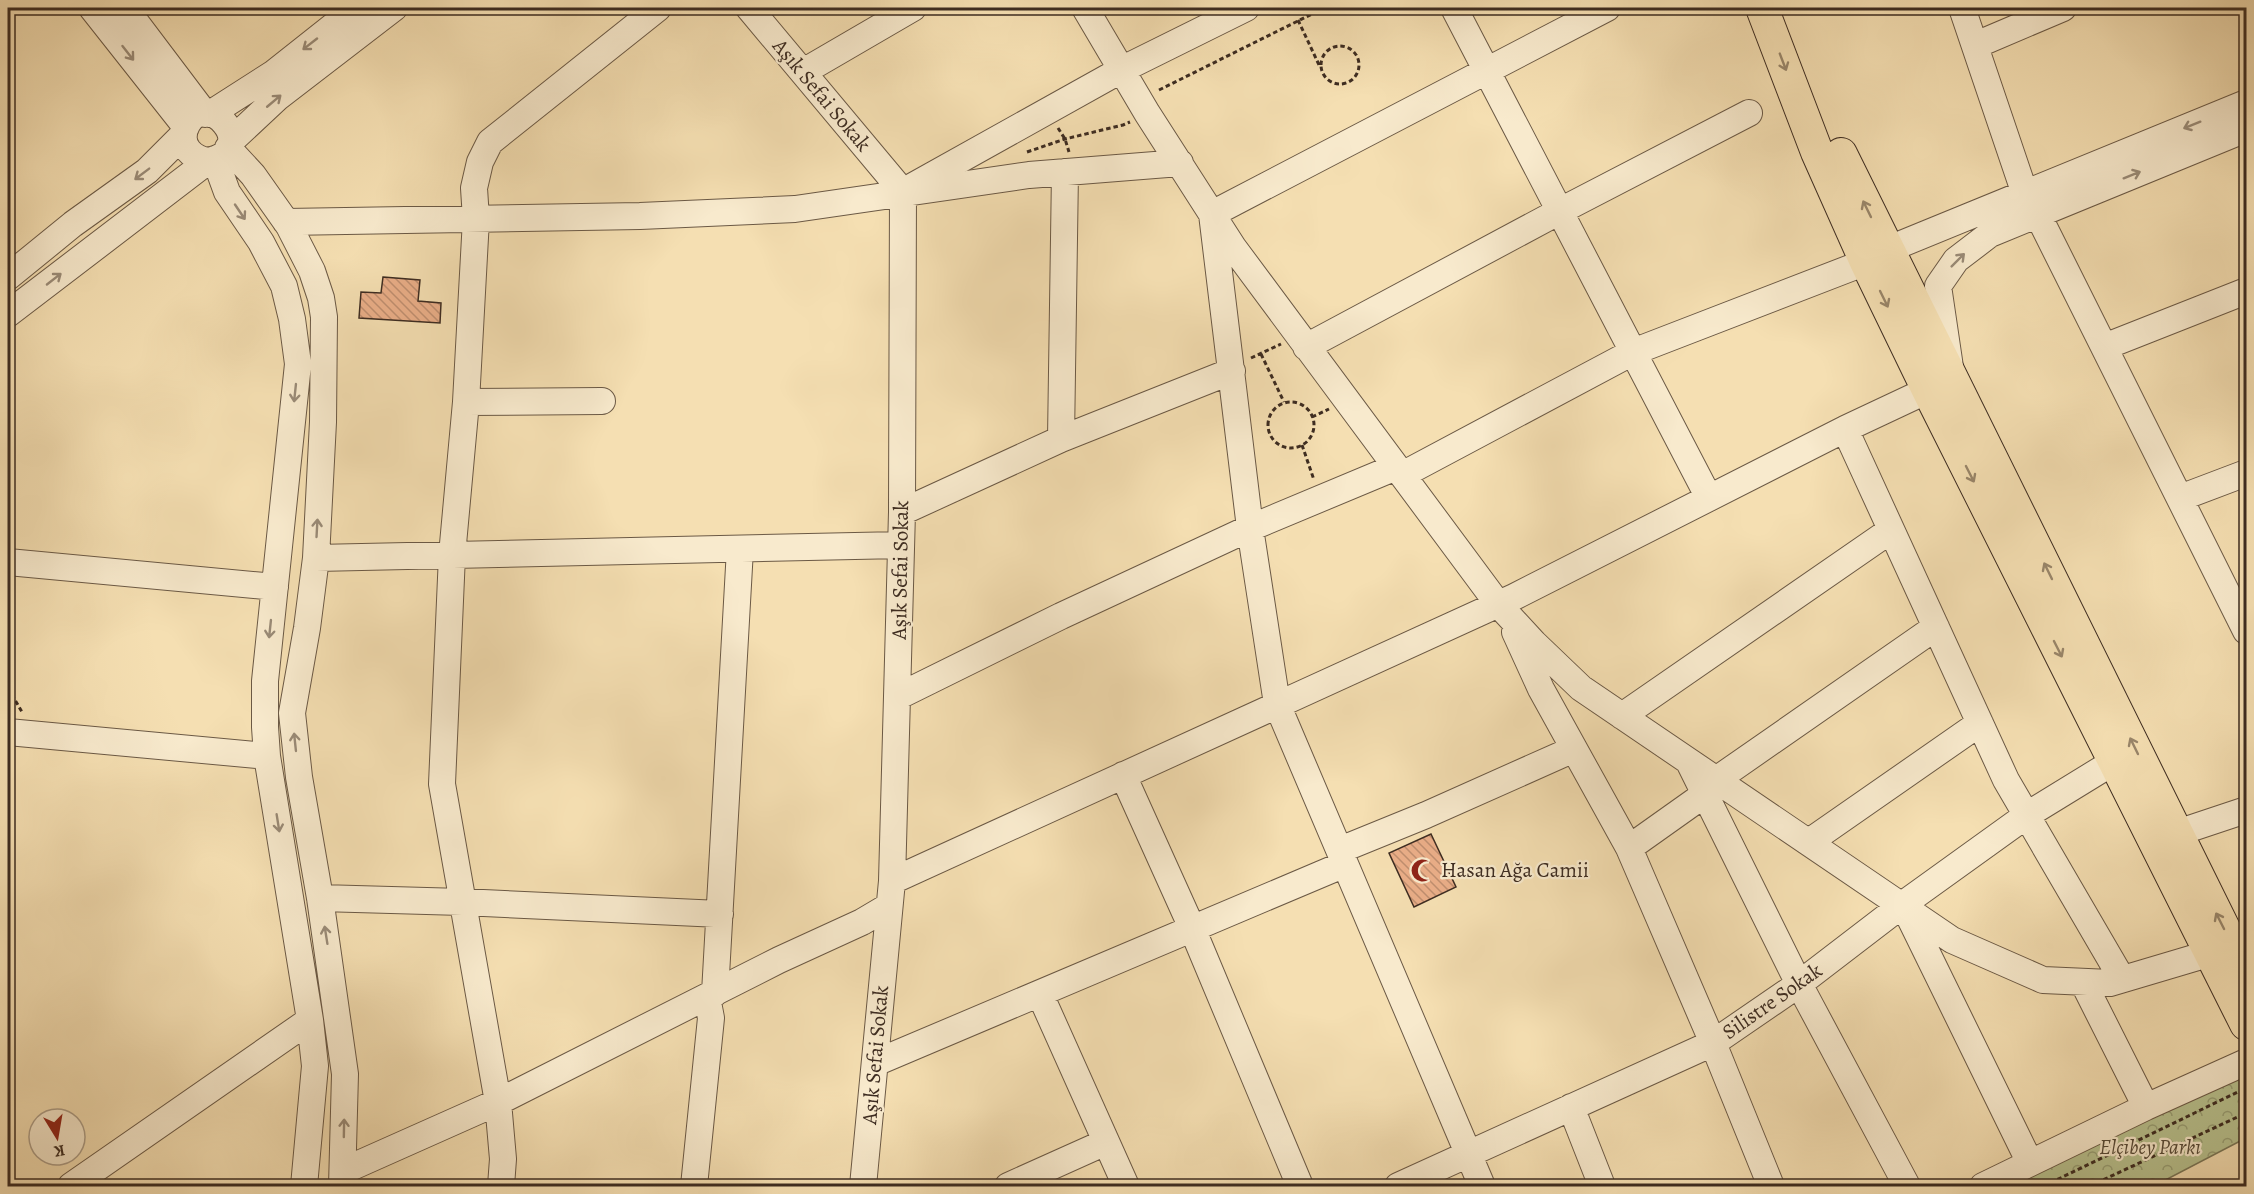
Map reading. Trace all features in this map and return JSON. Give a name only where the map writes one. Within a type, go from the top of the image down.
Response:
[{"type":"main road","points":[[1762,8],[1817,152],[2176,833],[2247,973]]},
{"type":"main road","points":[[1786,8],[1837,146],[1873,257]]},
{"type":"main road","points":[[1939,382],[2115,762],[2247,1024]]},
{"type":"street","points":[[92,8],[196,122]]},
{"type":"street","points":[[125,8],[196,122]]},
{"type":"street","points":[[8,277],[72,224],[147,171],[196,122],[274,73],[356,8]]},
{"type":"street","points":[[8,314],[221,152],[277,98],[394,8]]},
{"type":"street","points":[[501,1186],[503,1159],[498,1102],[441,784],[452,555],[466,402],[476,219],[474,196],[477,173],[490,142],[658,8]]},
{"type":"street","name":"Aşık Sefai Sokak","points":[[749,8],[903,192],[902,512],[890,893],[863,1186]]},
{"type":"street","points":[[803,72],[913,8]]},
{"type":"street","points":[[1085,8],[1121,70],[1233,246],[1502,608],[1581,688],[1689,761],[1711,787],[1799,984],[1907,1186]]},
{"type":"street","points":[[903,192],[1121,70],[1246,8]]},
{"type":"street","points":[[1454,8],[1709,498]]},
{"type":"street","points":[[1212,214],[1607,8]]},
{"type":"street","points":[[1962,8],[2031,203],[2247,631]]},
{"type":"street","points":[[1976,45],[2063,8]]},
{"type":"street","points":[[221,152],[253,175],[286,222],[312,272],[321,298],[324,317],[323,422],[316,558],[307,628],[292,713],[298,777],[320,898],[345,1074],[343,1179],[779,960],[862,922],[890,893],[1123,775],[1277,704],[1502,608],[1709,498],[1939,382],[1938,286],[1956,260],[2031,203],[2247,103]]},
{"type":"street","points":[[1302,341],[1749,113]]},
{"type":"street","points":[[196,122],[224,120],[228,126],[221,152],[227,192],[261,242],[284,286],[292,319],[298,364],[265,681],[264,726],[310,1020],[314,1075],[304,1186]]},
{"type":"street","points":[[196,122],[186,147],[190,153],[201,160],[221,152]]},
{"type":"street","points":[[897,697],[1061,615],[1250,528],[1320,498],[1399,471],[1633,352],[1873,257],[2247,129]]},
{"type":"street","points":[[286,222],[640,216],[795,209],[1029,175],[1180,163]]},
{"type":"street","points":[[1061,439],[1065,172]]},
{"type":"street","points":[[1212,214],[1250,528],[1277,704],[1482,1186]]},
{"type":"street","points":[[2104,346],[2247,291]]},
{"type":"street","points":[[902,512],[1061,439],[1231,369]]},
{"type":"street","points":[[466,402],[602,401]]},
{"type":"street","points":[[1845,429],[2006,780],[2122,979]]},
{"type":"street","points":[[2180,498],[2247,473]]},
{"type":"street","points":[[1622,716],[1891,530]]},
{"type":"street","points":[[316,558],[900,545]]},
{"type":"street","points":[[694,1186],[720,914],[740,549]]},
{"type":"street","points":[[8,562],[274,587]]},
{"type":"street","points":[[1502,608],[1541,689],[1629,848],[1713,1043],[1771,1186]]},
{"type":"street","points":[[1629,848],[1936,627]]},
{"type":"street","points":[[1809,842],[1980,723]]},
{"type":"street","points":[[8,732],[267,756]]},
{"type":"street","points":[[875,1063],[1192,928],[1426,815],[1574,749]]},
{"type":"street","name":"Silistre Sokak","points":[[1398,1186],[1713,1043],[1799,984],[2027,815],[2115,762]]},
{"type":"street","points":[[1123,775],[1192,928],[1300,1186]]},
{"type":"street","points":[[1711,787],[1809,842],[1952,940],[2043,980],[2110,983],[2211,953]]},
{"type":"street","points":[[2176,833],[2247,810]]},
{"type":"street","points":[[320,898],[720,914]]},
{"type":"street","points":[[1903,905],[2030,1163]]},
{"type":"street","points":[[2083,982],[2146,1107]]},
{"type":"street","points":[[1040,994],[1126,1186]]},
{"type":"street","points":[[71,1186],[310,1020]]},
{"type":"street","points":[[1983,1186],[2146,1107],[2247,1062]]},
{"type":"street","points":[[1571,1107],[1602,1186]]},
{"type":"street","points":[[1008,1186],[1106,1142]]},
{"type":"path","points":[[1023,153],[1065,139],[1123,125],[1144,106],[1298,20],[1324,8]]},
{"type":"path","points":[[1298,20],[1321,68],[1328,79],[1340,84],[1353,78],[1358,73],[1359,62],[1350,48],[1338,45],[1326,51],[1322,57],[1321,68]]},
{"type":"path","points":[[1231,369],[1261,354],[1302,341]]},
{"type":"path","points":[[1261,354],[1284,402]]},
{"type":"path","points":[[1284,402],[1299,403],[1309,410],[1312,417],[1312,432],[1302,445],[1293,448],[1284,447],[1270,435],[1267,424],[1276,406],[1284,402]]},
{"type":"path","points":[[1302,445],[1320,498]]},
{"type":"path","points":[[2043,1186],[2247,1088]]},
{"type":"path","points":[[2090,1186],[2247,1113]]},
{"type":"green space","name":"Elçibey Parkı","points":[[2246,1062],[2246,1138],[2154,1186],[1983,1186]]},
{"type":"building","points":[[383,277],[420,280],[418,301],[441,303],[440,323],[359,318],[361,292],[381,293]]},
{"type":"building","name":"Hasan Ağa Camii","points":[[1431,834],[1456,887],[1414,907],[1389,853]]},
{"type":"place","name":"Hasan Ağa Camii","points":[[1423,870]]}]
